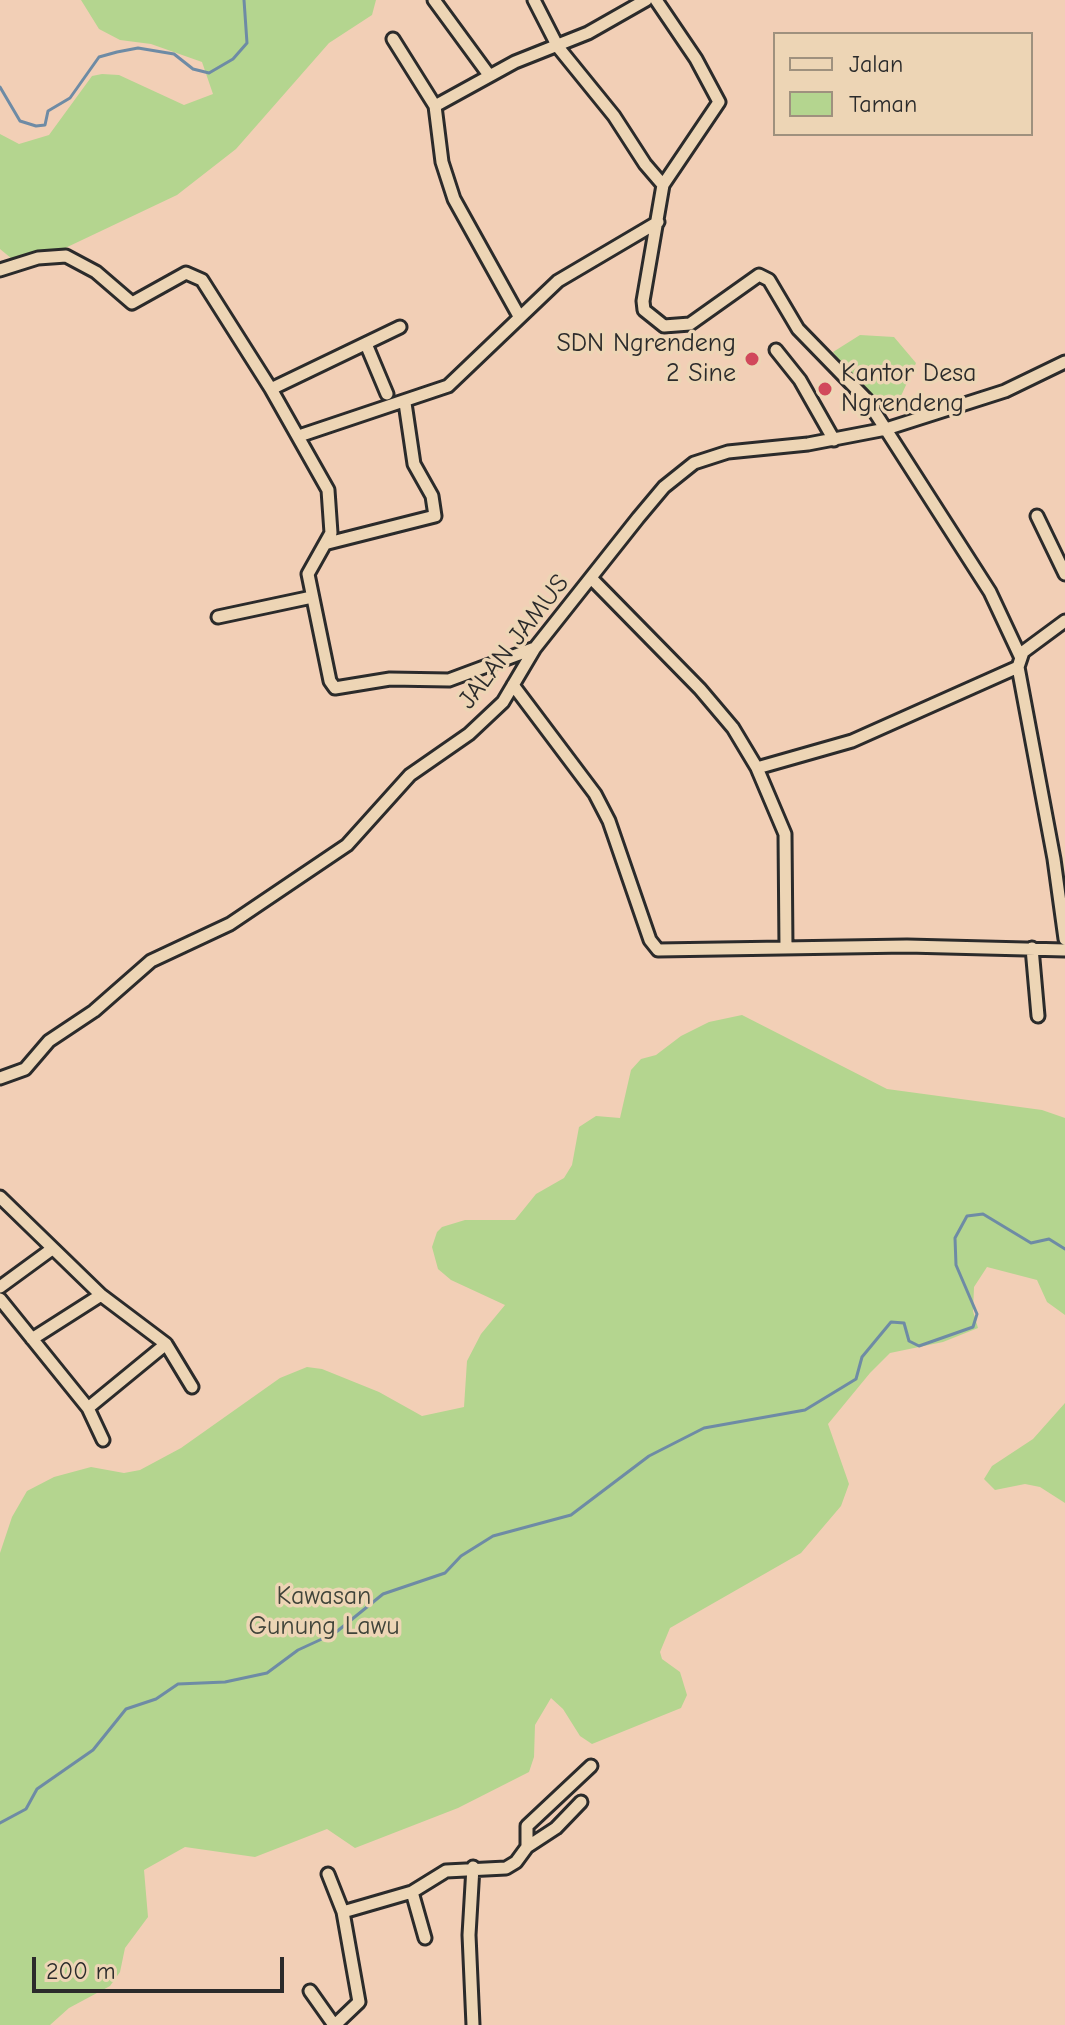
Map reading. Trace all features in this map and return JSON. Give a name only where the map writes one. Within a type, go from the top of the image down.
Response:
[{"type":"street","points":[[434,0],[489,75]]},
{"type":"street","points":[[534,0],[558,47],[614,116],[645,164],[663,185]]},
{"type":"street","points":[[435,106],[489,75],[558,47],[646,0]]},
{"type":"street","points":[[656,0],[703,71],[719,102],[663,185],[643,301],[649,318],[664,326],[690,324],[763,275],[798,329],[867,400],[990,592],[1019,661],[1065,939]]},
{"type":"street","points":[[393,39],[435,106],[442,162],[454,199],[519,316]]},
{"type":"street","points":[[299,436],[435,393],[458,378],[519,316],[574,270],[658,222]]},
{"type":"street","points":[[0,270],[38,258],[66,256],[96,272],[132,303],[186,273],[202,280],[299,436],[330,498],[332,526],[328,543],[310,569],[312,597],[330,681],[335,688],[390,679],[449,680],[535,648]]},
{"type":"street","points":[[271,389],[400,327]]},
{"type":"street","points":[[366,344],[387,394]]},
{"type":"street","points":[[776,350],[800,380],[834,440]]},
{"type":"street","name":"JALAN JAMUS","points":[[0,1078],[25,1069],[49,1041],[94,1011],[144,965],[230,924],[347,845],[410,775],[488,718],[535,648],[664,487],[694,463],[728,452],[834,440],[886,429],[1005,391],[1065,362]]},
{"type":"street","points":[[328,543],[432,519],[436,514],[432,496],[414,464],[405,403]]},
{"type":"street","points":[[1037,516],[1065,574]]},
{"type":"street","points":[[592,579],[700,689],[733,728],[757,768],[785,834],[786,948]]},
{"type":"street","points":[[218,617],[312,597]]},
{"type":"street","points":[[757,768],[852,741],[1019,661],[1065,621]]},
{"type":"street","points":[[513,685],[572,761],[609,821],[654,946],[673,952],[786,948],[1065,950]]},
{"type":"street","points":[[1032,948],[1038,1016]]},
{"type":"street","points":[[0,1197],[101,1295],[166,1344],[192,1387]]},
{"type":"street","points":[[0,1268],[4,1283],[52,1249]]},
{"type":"street","points":[[32,1339],[101,1295]]},
{"type":"street","points":[[0,1299],[88,1408],[103,1440]]},
{"type":"street","points":[[88,1408],[166,1344]]},
{"type":"street","points":[[527,1847],[527,1826],[591,1766]]},
{"type":"street","points":[[343,1912],[412,1892],[446,1871],[473,1867],[506,1868],[516,1862],[527,1847],[547,1836],[581,1802]]},
{"type":"street","points":[[473,1867],[469,1935],[473,2025]]},
{"type":"street","points":[[310,1991],[334,2025],[359,2002],[343,1912],[328,1874]]},
{"type":"street","points":[[412,1892],[425,1938]]},
{"type":"green space","points":[[81,0],[376,0],[372,15],[329,43],[236,149],[177,195],[23,268],[0,249],[0,134],[19,144],[49,135],[92,76],[102,74],[119,75],[184,105],[213,94],[202,62],[151,44],[120,40],[99,29]]},
{"type":"green space","points":[[860,335],[894,337],[916,363],[901,396],[877,409],[833,352]]},
{"type":"green space","name":"Kawasan Gunung Lawu","points":[[742,1015],[887,1089],[1042,1110],[1065,1118],[1065,1315],[1047,1302],[1037,1280],[987,1267],[974,1287],[973,1311],[978,1328],[943,1342],[890,1353],[870,1373],[828,1424],[849,1484],[841,1506],[801,1553],[670,1628],[660,1652],[662,1659],[680,1672],[687,1695],[681,1708],[592,1744],[580,1736],[563,1709],[551,1698],[535,1725],[534,1757],[529,1772],[458,1808],[355,1848],[327,1829],[255,1857],[185,1847],[144,1870],[148,1917],[125,1948],[120,1972],[110,1986],[69,2008],[50,2025],[0,2025],[0,1553],[12,1517],[27,1491],[54,1477],[91,1467],[124,1473],[140,1470],[181,1448],[280,1378],[307,1367],[322,1369],[379,1392],[422,1416],[464,1407],[467,1361],[481,1334],[505,1305],[451,1280],[438,1269],[432,1247],[437,1232],[442,1227],[465,1220],[515,1220],[536,1194],[564,1178],[572,1165],[579,1127],[596,1116],[620,1118],[631,1070],[641,1059],[656,1055],[681,1036],[709,1022]]},
{"type":"green space","points":[[1065,1403],[1065,1503],[1040,1487],[1025,1484],[995,1490],[984,1479],[992,1466],[1033,1439]]},
{"type":"waterway","points":[[0,87],[20,121],[36,126],[45,125],[48,111],[70,98],[99,57],[138,48],[174,54],[193,69],[209,73],[233,59],[247,43],[244,0]]},
{"type":"waterway","points":[[0,1823],[26,1809],[37,1789],[93,1750],[126,1709],[156,1699],[178,1684],[225,1682],[267,1673],[298,1650],[335,1633],[383,1594],[445,1573],[461,1556],[493,1536],[571,1515],[649,1456],[704,1428],[805,1410],[856,1379],[862,1357],[891,1322],[904,1323],[909,1341],[919,1346],[973,1327],[977,1314],[956,1265],[955,1238],[967,1216],[983,1214],[1031,1243],[1049,1239],[1065,1249]]},
{"type":"place","name":"SDN Ngrendeng 2 Sine","points":[[752,359]]},
{"type":"place","name":"Kantor Desa Ngrendeng","points":[[825,389]]}]
